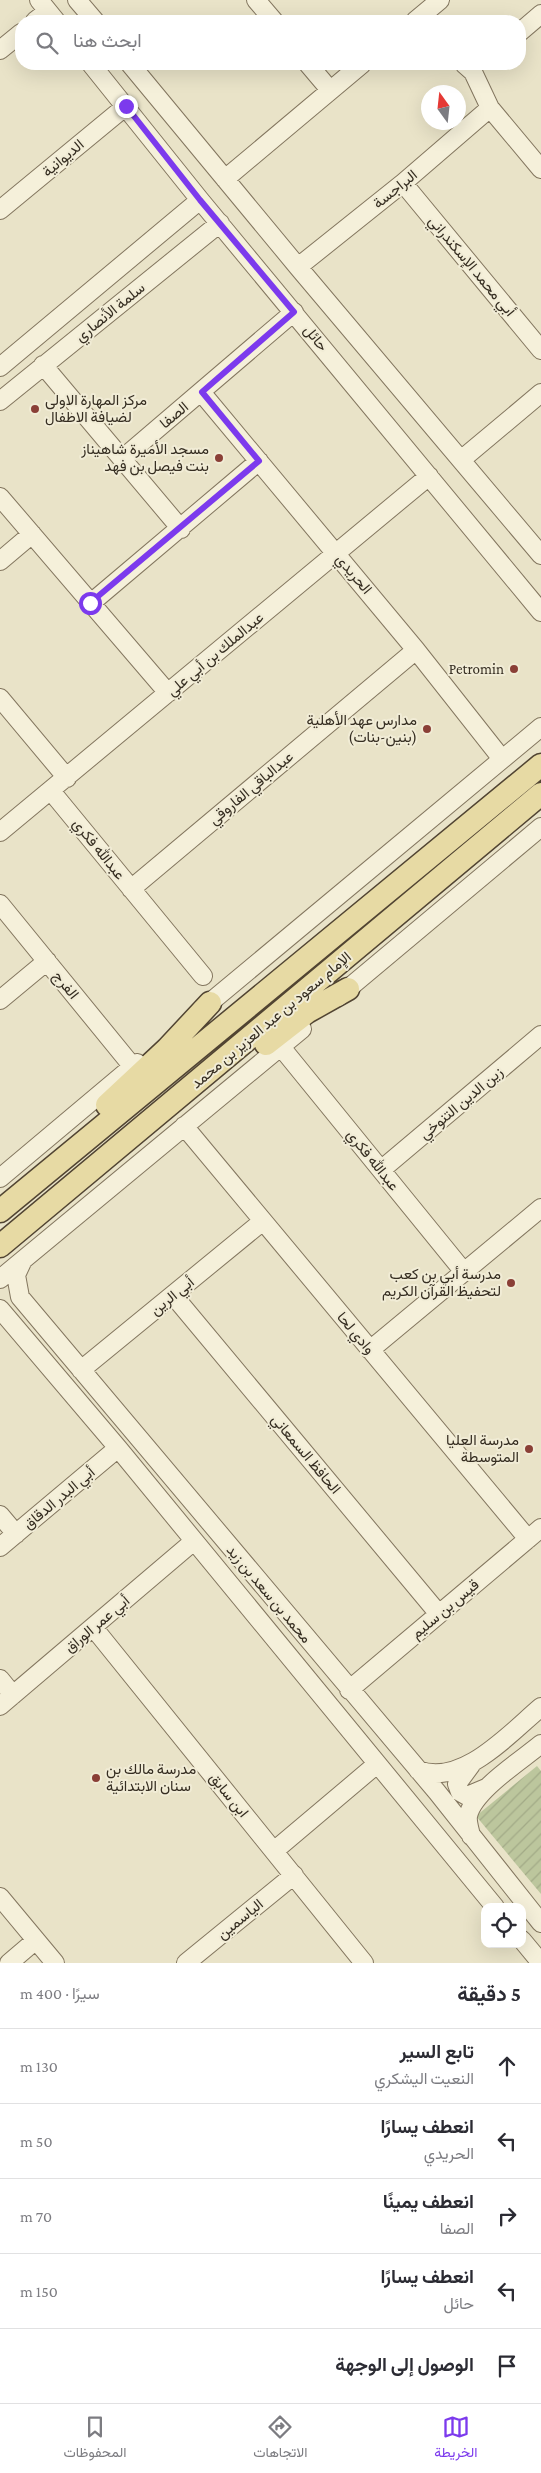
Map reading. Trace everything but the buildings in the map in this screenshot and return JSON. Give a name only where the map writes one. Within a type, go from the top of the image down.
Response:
[{"type":"main road","name":"الإمام سعود بن عبد العزيز بن محمد","points":[[0,1212],[541,765]]},
{"type":"main road","name":"الإمام سعود بن عبد العزيز بن محمد","points":[[0,1246],[541,794]]},
{"type":"main road","points":[[132,1137],[200,1096],[307,1012],[348,989]]},
{"type":"main road","points":[[47,1172],[91,1120],[167,1048],[210,1003]]},
{"type":"street","points":[[77,0],[90,15]]},
{"type":"street","points":[[256,0],[269,15]]},
{"type":"street","points":[[424,15],[440,0]]},
{"type":"street","points":[[526,27],[541,14]]},
{"type":"street","points":[[0,50],[15,38]]},
{"type":"street","name":"حائل","points":[[97,70],[200,200],[541,612]]},
{"type":"street","name":"حائل","points":[[135,70],[298,268],[541,555]]},
{"type":"street","points":[[313,70],[330,90]]},
{"type":"street","points":[[226,179],[355,70]]},
{"type":"street","points":[[474,70],[490,108],[541,169]]},
{"type":"street","name":"الديوانية","points":[[0,210],[126,106]]},
{"type":"street","name":"البراجسة","points":[[298,268],[403,183],[490,108]]},
{"type":"street","name":"أبي محمد الإسكندراني","points":[[403,183],[541,350]]},
{"type":"street","name":"سلمة الأنصاري","points":[[0,367],[200,200]]},
{"type":"street","name":"سلمة الأنصاري","points":[[0,401],[220,223]]},
{"type":"street","name":"الصفا","points":[[122,459],[294,312]]},
{"type":"street","points":[[43,365],[181,528]]},
{"type":"street","name":"الحريدي","points":[[202,392],[416,650],[502,759]]},
{"type":"street","points":[[461,460],[541,393]]},
{"type":"street","points":[[90,603],[259,461]]},
{"type":"street","name":"عبدالملك بن أبي علي","points":[[0,832],[429,476]]},
{"type":"street","points":[[0,497],[168,693]]},
{"type":"street","points":[[0,561],[32,534]]},
{"type":"street","name":"عبدالباقي الفاروقي","points":[[132,888],[416,650]]},
{"type":"street","points":[[0,698],[66,778]]},
{"type":"street","points":[[0,1178],[541,727]]},
{"type":"street","name":"عبدالله فكري","points":[[51,791],[203,976]]},
{"type":"street","name":"الإمام سعود بن عبد العزيز بن محمد","points":[[0,1279],[281,1047],[348,989],[538,835]]},
{"type":"street","name":"الفرج","points":[[0,904],[133,1067]]},
{"type":"street","points":[[0,1000],[47,961]]},
{"type":"street","name":"زين الدين التنوخي","points":[[381,1170],[541,1035]]},
{"type":"street","name":"عبدالله فكري","points":[[281,1047],[464,1272]]},
{"type":"street","name":"وادي لحا","points":[[184,1126],[370,1350],[537,1533]]},
{"type":"street","points":[[370,1350],[541,1208]]},
{"type":"street","name":"أبي الرين","points":[[81,1370],[263,1221]]},
{"type":"street","name":"محمد بن سعد بن زيد","points":[[23,1260],[16,1275],[16,1286],[20,1297],[418,1770],[541,1923]]},
{"type":"street","name":"الحافظ السمعاني","points":[[173,1295],[438,1613]]},
{"type":"street","points":[[4,1314],[12,1305],[21,1304],[28,1306]]},
{"type":"street","name":"محمد بن سعد بن زيد","points":[[4,1314],[118,1448],[492,1903]]},
{"type":"street","name":"أبي البدر الدقاق","points":[[0,1547],[118,1448]]},
{"type":"street","points":[[0,1515],[16,1534]]},
{"type":"street","name":"قيس بن سليم","points":[[349,1690],[438,1613],[537,1533]]},
{"type":"street","name":"أبي عمر الوراق","points":[[6,1700],[194,1541]]},
{"type":"street","name":"ابن سابق","points":[[93,1627],[364,1963]]},
{"type":"street","points":[[0,1679],[6,1700]]},
{"type":"street","points":[[489,1787],[466,1796],[460,1792],[457,1784],[471,1765],[541,1707]]},
{"type":"street","points":[[471,1836],[468,1817],[474,1803],[489,1787],[541,1745]]},
{"type":"street","points":[[274,1851],[377,1764]]},
{"type":"street","points":[[418,1770],[431,1775],[471,1765]]},
{"type":"street","name":"الياسمين","points":[[186,1963],[294,1875]]},
{"type":"street","points":[[0,1897],[55,1963]]},
{"type":"street","points":[[8,1963],[36,1940]]},
{"type":"street","points":[[526,1945],[540,1961]]},
{"type":"green space","points":[[537,1766],[541,1771],[541,1894],[476,1816]]},
{"type":"place","name":"مركز المهارة الاولى لضيافة الاطفال","points":[[35,409]]},
{"type":"place","name":"مسجد الأميرة شاهيناز بنت فيصل بن فهد","points":[[219,458]]},
{"type":"place","name":"Petromin","points":[[514,669]]},
{"type":"place","name":"مدارس عهد الأهلية (بنين-بنات)","points":[[427,729]]},
{"type":"place","name":"مدرسة أبي بن كعب لتحفيظ القرآن الكريم","points":[[511,1283]]},
{"type":"place","name":"مدرسة العليا المتوسطة","points":[[529,1449]]},
{"type":"place","name":"مدرسة مالك بن سنان الابتدائية","points":[[96,1778]]},
{"type":"route","points":[[90,603],[259,461],[202,392],[294,312],[200,200],[126,106]]}]
